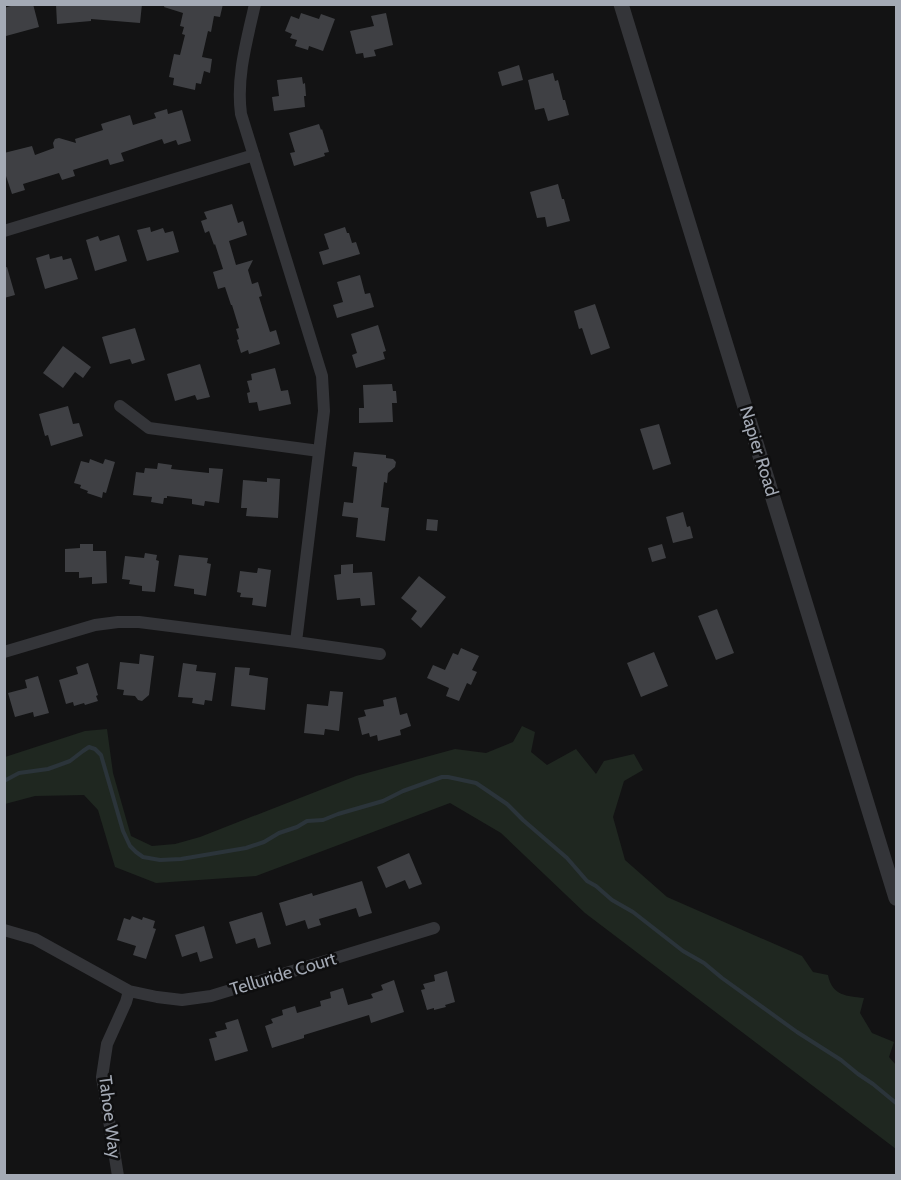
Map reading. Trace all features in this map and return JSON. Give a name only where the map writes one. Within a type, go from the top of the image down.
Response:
[{"type":"street","points":[[255,4],[244,53],[239,93],[241,114],[322,376],[324,411],[296,642]]},
{"type":"street","name":"Napier Road","points":[[621,4],[897,898]]},
{"type":"street","points":[[4,231],[254,156]]},
{"type":"street","points":[[120,406],[148,428],[319,451]]},
{"type":"street","points":[[4,652],[95,625],[118,621],[380,654]]},
{"type":"street","name":"Telluride Court","points":[[4,930],[35,939],[129,991],[182,1000],[211,996],[434,928]]},
{"type":"street","name":"Tahoe Way","points":[[120,1174],[102,1077],[107,1044],[129,991]]},
{"type":"shaded area","points":[[522,726],[535,732],[531,752],[547,765],[576,749],[596,774],[604,761],[634,754],[643,770],[624,781],[613,817],[625,860],[667,897],[802,956],[813,972],[828,975],[833,987],[841,994],[864,998],[860,1013],[872,1033],[894,1042],[889,1057],[896,1065],[896,1149],[585,913],[501,833],[450,803],[256,876],[156,883],[115,867],[98,810],[84,795],[35,796],[5,804],[5,757],[85,731],[107,729],[113,773],[131,836],[152,846],[175,844],[200,837],[356,776],[455,749],[486,753],[513,742]]},
{"type":"building","points":[[17,4],[33,4],[39,27],[6,36],[4,8]]},
{"type":"building","points":[[56,4],[142,4],[140,23],[91,19],[91,21],[57,24]]},
{"type":"building","points":[[165,4],[223,4],[220,17],[214,16],[211,32],[208,31],[202,57],[212,59],[210,73],[204,71],[201,84],[196,83],[195,90],[173,85],[174,78],[169,77],[174,54],[180,55],[185,35],[182,34],[184,27],[180,26],[183,13],[164,7]]},
{"type":"building","points":[[301,13],[319,19],[321,14],[335,19],[323,51],[309,46],[308,50],[295,46],[297,40],[290,38],[292,34],[285,31],[291,16],[299,19]]},
{"type":"building","points":[[386,13],[393,45],[374,50],[376,56],[364,58],[363,53],[356,54],[350,31],[374,26],[371,16]]},
{"type":"building","points":[[519,65],[523,80],[502,86],[498,72]]},
{"type":"building","points":[[553,73],[555,81],[558,80],[569,115],[548,121],[544,108],[535,110],[528,80]]},
{"type":"building","points":[[302,77],[303,84],[305,83],[305,107],[274,111],[272,97],[279,96],[277,80]]},
{"type":"building","points":[[167,109],[168,114],[182,110],[191,141],[178,145],[176,140],[164,144],[162,139],[121,153],[124,161],[110,165],[108,159],[73,170],[75,176],[62,180],[59,173],[23,184],[25,190],[12,194],[4,170],[4,153],[32,146],[35,155],[54,148],[55,139],[76,143],[75,139],[103,130],[101,124],[130,115],[133,125],[156,118],[154,113]]},
{"type":"building","points":[[319,124],[329,152],[324,153],[325,156],[294,166],[290,153],[295,152],[289,133]]},
{"type":"building","points":[[558,184],[570,221],[547,227],[545,217],[537,218],[530,192]]},
{"type":"building","points":[[232,204],[238,223],[243,221],[247,235],[229,241],[236,265],[253,260],[248,270],[252,284],[258,282],[262,296],[259,297],[270,332],[276,330],[280,344],[249,354],[248,350],[241,353],[236,329],[239,328],[232,305],[225,287],[218,289],[213,272],[223,269],[215,244],[209,231],[205,233],[201,221],[207,219],[204,212]]},
{"type":"building","points":[[150,227],[151,232],[163,228],[165,233],[173,231],[179,252],[147,261],[137,230]]},
{"type":"building","points":[[345,227],[352,243],[356,242],[360,254],[323,265],[319,252],[329,249],[324,234]]},
{"type":"building","points":[[119,235],[127,261],[95,271],[86,240],[98,236],[100,241]]},
{"type":"building","points":[[49,254],[50,259],[62,256],[63,260],[71,258],[78,279],[45,289],[36,258]]},
{"type":"building","points":[[7,267],[15,295],[4,298],[4,268]]},
{"type":"building","points":[[360,275],[365,294],[370,293],[374,307],[337,318],[333,305],[343,302],[337,282]]},
{"type":"building","points":[[595,304],[610,348],[591,355],[582,328],[579,329],[574,311]]},
{"type":"building","points":[[378,325],[386,351],[383,352],[385,359],[356,368],[352,355],[357,353],[351,334]]},
{"type":"building","points":[[135,328],[145,360],[132,364],[130,359],[110,364],[102,337]]},
{"type":"building","points":[[63,346],[91,367],[83,378],[75,372],[63,388],[43,373]]},
{"type":"building","points":[[200,364],[210,397],[197,400],[195,395],[175,401],[167,374]]},
{"type":"building","points":[[275,368],[281,391],[288,390],[291,404],[259,411],[257,402],[249,403],[247,393],[250,392],[247,381],[252,380],[251,374]]},
{"type":"building","points":[[392,384],[393,391],[396,391],[397,403],[392,403],[393,422],[359,423],[359,408],[364,408],[363,385]]},
{"type":"building","points":[[68,406],[73,424],[79,423],[83,436],[51,446],[48,435],[45,436],[39,414]]},
{"type":"building","points":[[659,424],[671,464],[653,470],[640,429]]},
{"type":"building","points":[[354,452],[386,455],[386,458],[396,462],[395,467],[388,473],[387,483],[384,482],[381,507],[389,508],[385,541],[356,537],[358,518],[342,516],[344,502],[353,503],[357,467],[352,466]]},
{"type":"building","points":[[90,459],[103,464],[105,459],[115,462],[106,493],[103,492],[102,498],[87,493],[88,491],[80,488],[81,485],[74,483],[81,461],[89,463]]},
{"type":"building","points":[[158,463],[172,465],[171,469],[209,473],[209,468],[223,469],[219,503],[205,501],[204,506],[192,504],[192,499],[167,496],[163,504],[151,502],[152,497],[133,495],[136,472],[144,473],[145,468],[157,469]]},
{"type":"building","points":[[267,478],[280,479],[278,518],[246,516],[247,508],[241,508],[243,480],[267,482]]},
{"type":"building","points":[[683,512],[693,538],[673,543],[666,517]]},
{"type":"building","points":[[427,519],[438,520],[437,531],[426,530]]},
{"type":"building","points":[[80,544],[93,544],[93,551],[106,551],[107,583],[92,584],[92,577],[79,578],[79,572],[65,572],[65,549],[80,548]]},
{"type":"building","points":[[662,544],[666,558],[652,562],[648,548]]},
{"type":"building","points":[[145,553],[157,555],[156,560],[159,561],[155,592],[142,591],[142,586],[129,584],[130,580],[122,579],[125,556],[144,558]]},
{"type":"building","points":[[179,555],[208,558],[207,563],[211,564],[206,596],[194,594],[194,589],[174,586]]},
{"type":"building","points":[[353,564],[353,573],[372,572],[375,605],[361,606],[360,598],[337,600],[334,575],[341,574],[341,565]]},
{"type":"building","points":[[258,568],[271,570],[266,607],[252,605],[253,598],[240,597],[241,593],[237,592],[240,571],[257,573]]},
{"type":"building","points":[[419,576],[446,597],[421,628],[411,619],[417,611],[401,598]]},
{"type":"building","points":[[717,609],[734,653],[716,660],[698,616]]},
{"type":"building","points":[[461,648],[479,656],[472,670],[477,672],[471,685],[467,683],[459,701],[446,696],[449,688],[427,678],[433,665],[445,670],[453,653],[458,655]]},
{"type":"building","points":[[654,652],[668,686],[641,697],[627,663]]},
{"type":"building","points":[[140,654],[154,656],[149,695],[142,701],[135,696],[123,695],[124,690],[117,689],[120,662],[139,664]]},
{"type":"building","points":[[88,663],[98,701],[85,705],[84,703],[74,706],[73,702],[66,704],[59,680],[78,674],[76,667]]},
{"type":"building","points":[[183,663],[197,665],[196,671],[216,673],[212,701],[205,700],[204,705],[192,703],[193,698],[178,697]]},
{"type":"building","points":[[235,667],[250,668],[249,675],[268,678],[265,710],[231,706]]},
{"type":"building","points":[[38,676],[49,713],[34,717],[33,712],[15,717],[8,693],[27,688],[25,680]]},
{"type":"building","points":[[330,691],[343,692],[339,731],[325,729],[324,735],[304,733],[307,704],[328,706]]},
{"type":"building","points":[[396,697],[400,715],[407,713],[411,726],[400,730],[401,735],[378,741],[377,735],[370,737],[369,733],[362,735],[358,718],[366,716],[364,710],[384,706],[383,700]]},
{"type":"building","points":[[409,853],[422,884],[409,889],[405,880],[386,888],[377,867]]},
{"type":"building","points":[[362,881],[372,913],[359,917],[356,908],[319,919],[321,925],[308,929],[305,920],[286,926],[279,903],[312,893],[313,896]]},
{"type":"building","points":[[262,912],[271,944],[258,948],[255,938],[236,944],[229,922]]},
{"type":"building","points":[[132,916],[155,921],[153,928],[156,929],[146,959],[133,955],[136,946],[117,940],[124,918],[130,920]]},
{"type":"building","points":[[204,926],[213,958],[200,962],[197,952],[182,957],[175,935]]},
{"type":"building","points":[[447,971],[455,1002],[445,1005],[446,1007],[427,1010],[421,990],[425,989],[423,984],[435,981],[434,975]]},
{"type":"building","points":[[394,980],[404,1012],[371,1023],[369,1015],[304,1035],[304,1038],[272,1048],[265,1026],[273,1023],[271,1019],[283,1015],[282,1010],[295,1006],[297,1013],[321,1006],[320,1001],[331,998],[330,992],[343,988],[348,1005],[373,998],[371,994],[383,990],[381,985]]},
{"type":"building","points":[[238,1019],[248,1051],[215,1061],[209,1039],[217,1037],[215,1032],[227,1029],[225,1023]]},
{"type":"waterway","points":[[4,781],[19,773],[48,769],[70,761],[89,747],[95,749],[101,755],[123,831],[130,846],[143,857],[160,860],[181,859],[246,848],[307,821],[323,820],[383,801],[442,777],[476,783],[507,804],[567,858],[587,881],[797,1032],[841,1060],[896,1103]]}]
